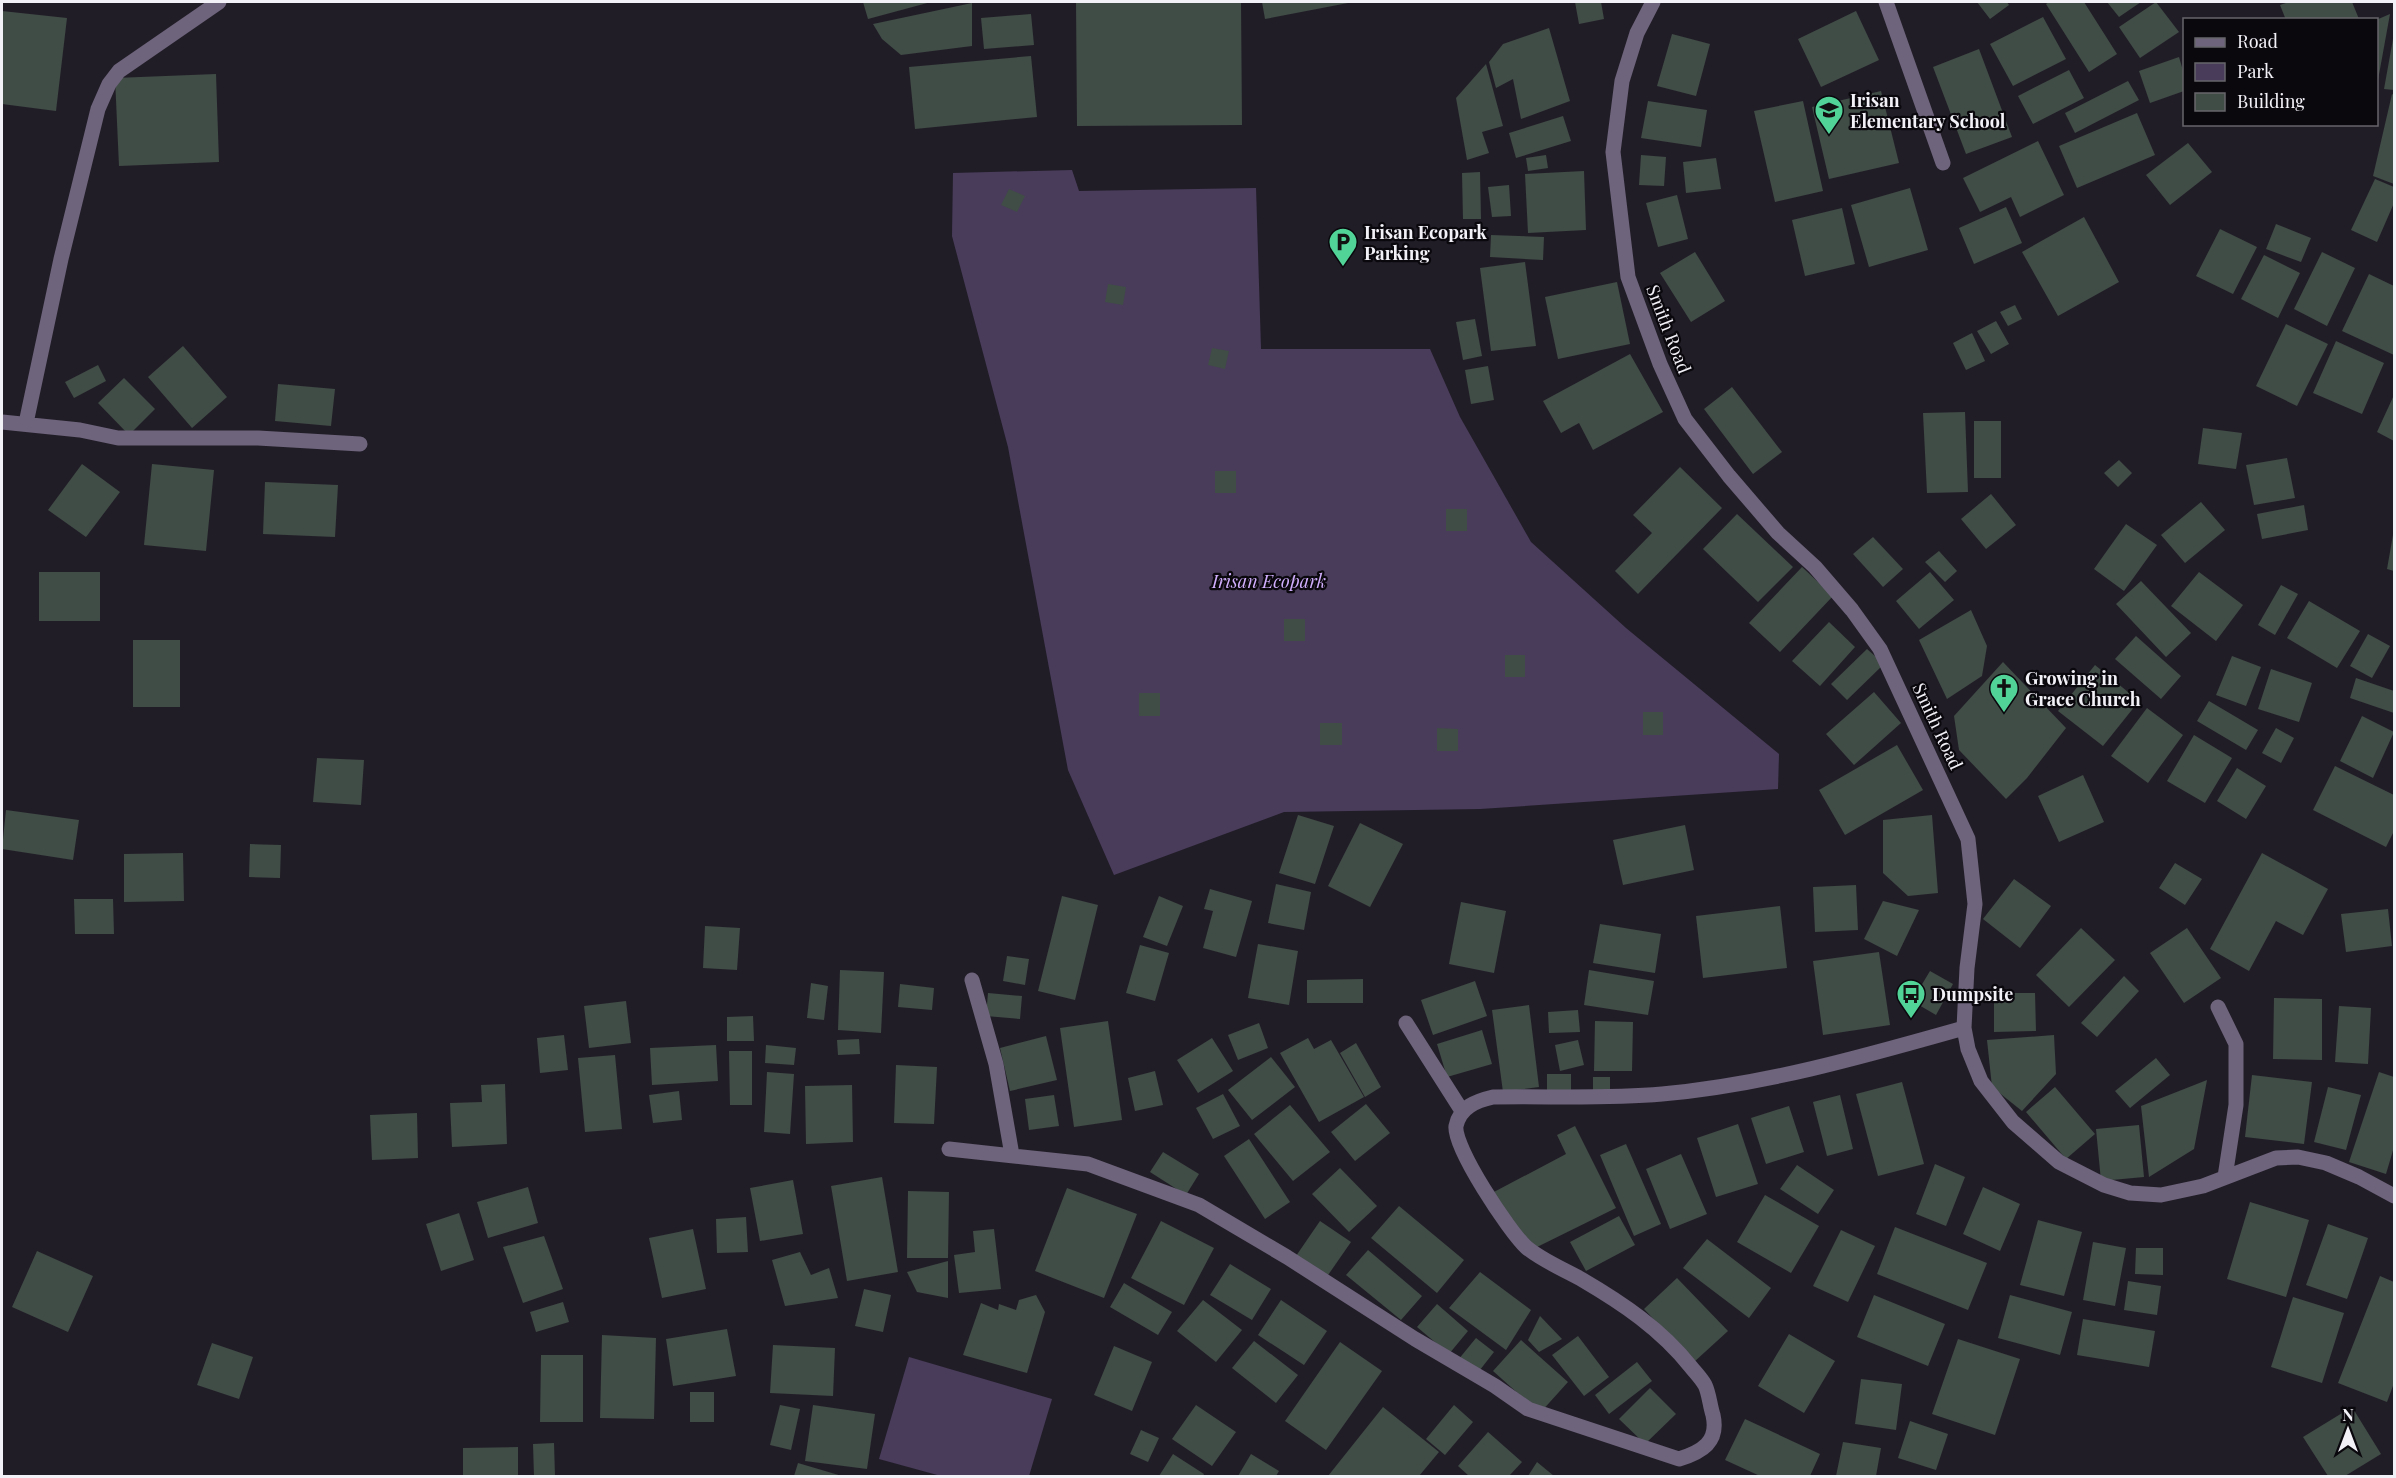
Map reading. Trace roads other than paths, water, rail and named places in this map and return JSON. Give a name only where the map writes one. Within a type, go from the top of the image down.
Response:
[{"type":"street","points":[[26,423],[61,259],[98,109],[109,84],[119,71],[219,2]]},
{"type":"street","name":"Smith Road","points":[[1653,2],[1637,33],[1622,81],[1613,152],[1628,277],[1660,364],[1686,419],[1729,476],[1778,533],[1822,576],[1852,610],[1880,649],[1947,791],[1968,840],[1975,904],[1967,968],[1964,1028],[1968,1049],[1980,1081],[2013,1122],[2059,1162],[2104,1185],[2130,1193],[2161,1195],[2203,1186],[2276,1158],[2298,1156],[2326,1163],[2360,1176],[2394,1196]]},
{"type":"street","points":[[1886,2],[1943,163]]},
{"type":"street","points":[[2,422],[80,430],[118,438],[258,438],[360,444]]},
{"type":"street","points":[[972,980],[996,1064],[1012,1155]]},
{"type":"street","points":[[2218,1007],[2236,1044],[2236,1105],[2225,1177]]},
{"type":"street","points":[[1406,1023],[1462,1111]]},
{"type":"street","points":[[949,1149],[1088,1164],[1199,1205],[1287,1257],[1414,1339],[1495,1386],[1528,1410],[1679,1459],[1698,1454],[1710,1442],[1715,1425],[1705,1385],[1653,1326],[1595,1287],[1527,1247],[1507,1224],[1475,1175],[1459,1142],[1456,1127],[1462,1111],[1477,1101],[1493,1097],[1660,1095],[1722,1088],[1840,1062],[1964,1028]]},
{"type":"place","name":"Irisan Elementary School","points":[[1829,136]]},
{"type":"place","name":"Irisan Ecopark Parking","points":[[1343,268]]},
{"type":"place","name":"Growing in Grace Church","points":[[2004,714]]},
{"type":"place","name":"Dumpsite","points":[[1911,1020]]},
{"type":"park label","name":"Irisan Ecopark","points":[[1269,581]]}]
